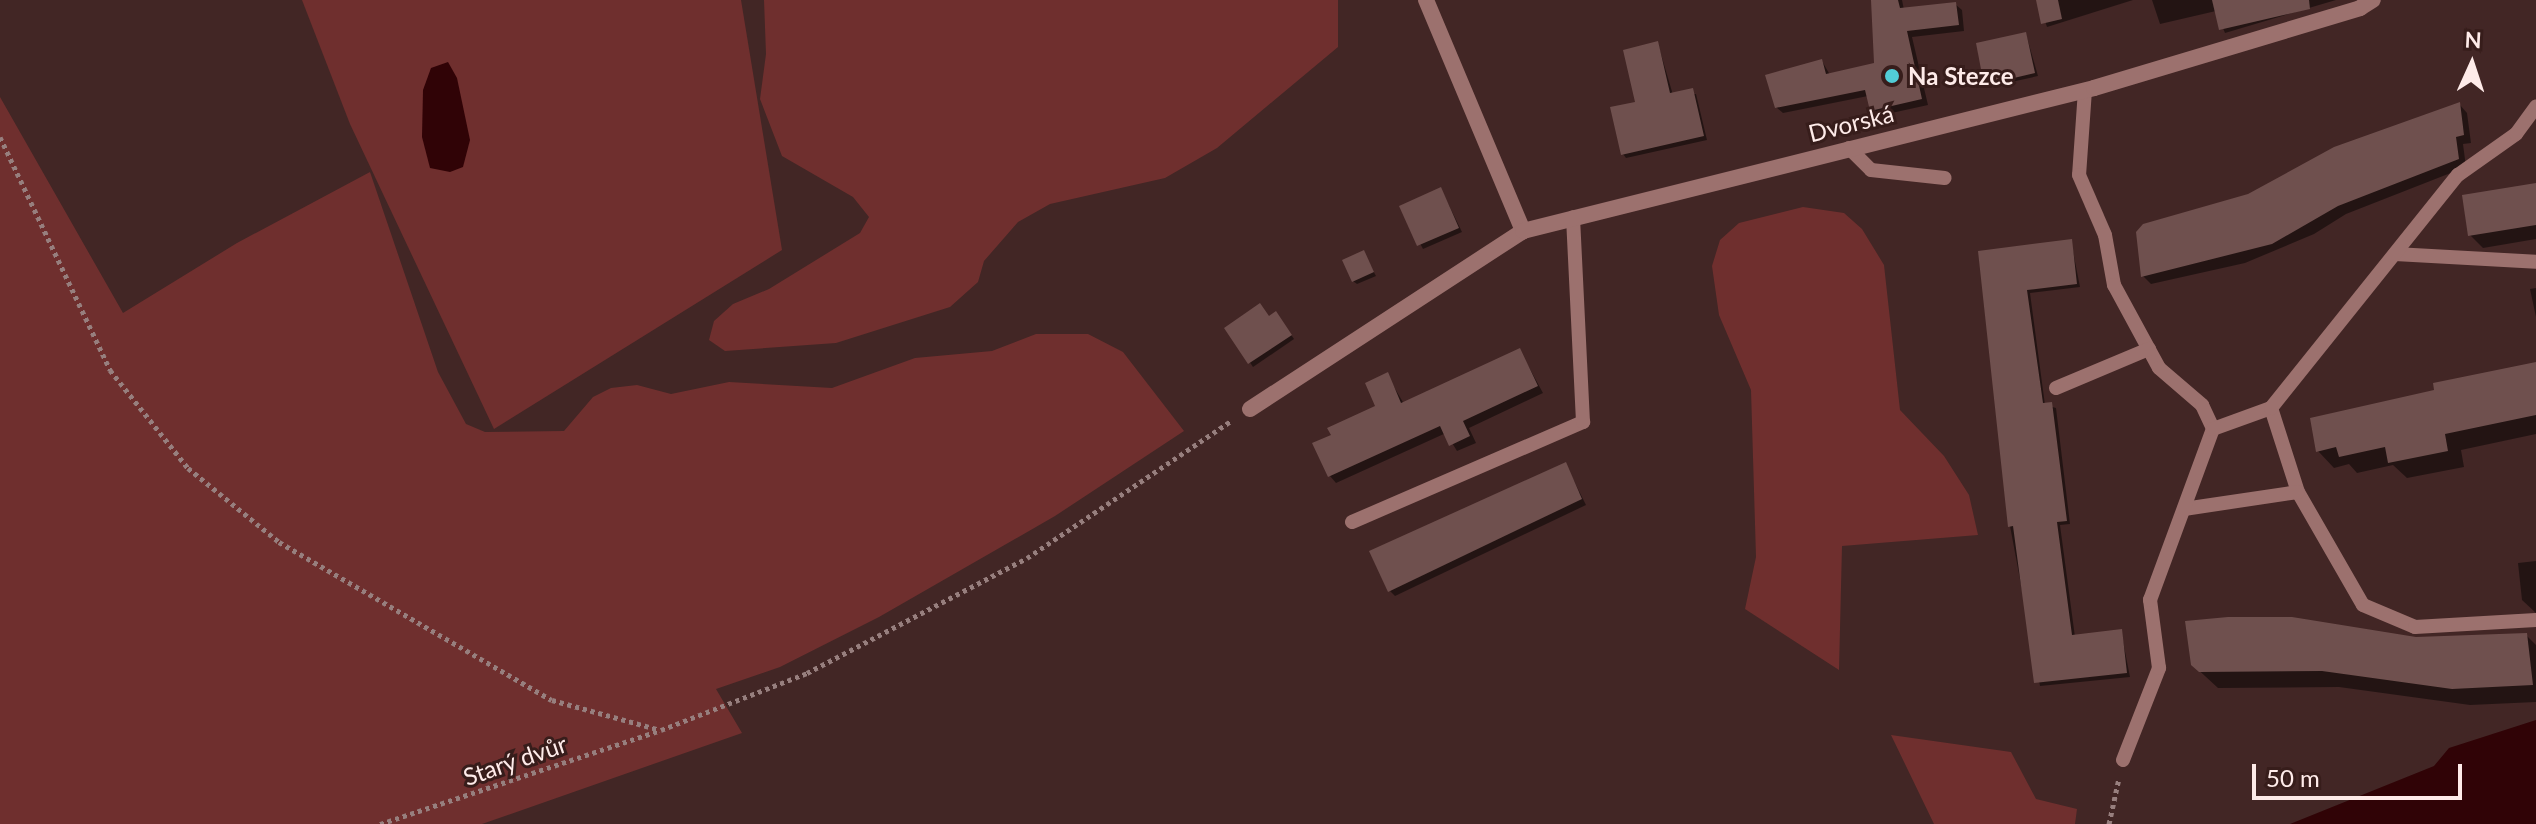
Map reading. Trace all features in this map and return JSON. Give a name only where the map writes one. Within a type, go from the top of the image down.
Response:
[{"type":"street","points":[[1426,0],[1523,231]]},
{"type":"street","name":"Dvorská","points":[[1250,409],[1523,231],[2085,90],[2360,8],[2373,0]]},
{"type":"lane","points":[[2085,90],[2079,175],[2105,235],[2114,285],[2159,368],[2202,405],[2213,429],[2150,600],[2159,668],[2123,760]]},
{"type":"lane","points":[[2213,429],[2271,408],[2458,175],[2516,134],[2536,106]]},
{"type":"lane","points":[[1849,148],[1871,170],[1945,178]]},
{"type":"lane","points":[[1352,522],[1583,422],[1573,217]]},
{"type":"lane","points":[[2395,254],[2536,262]]},
{"type":"lane","points":[[2056,388],[2149,349]]},
{"type":"lane","points":[[2271,408],[2298,492],[2363,605],[2415,627],[2536,620]]},
{"type":"lane","points":[[2184,509],[2298,492]]},
{"type":"path","points":[[0,137],[110,370],[188,468],[279,542],[552,700],[661,730]]},
{"type":"path","name":"Starý dvůr","points":[[380,824],[661,730],[807,673],[1027,558],[1250,409]]},
{"type":"path","points":[[2109,824],[2123,760]]},
{"type":"shaded area","points":[[302,0],[741,0],[782,250],[494,429],[350,124]]},
{"type":"shaded area","points":[[764,0],[1338,0],[1338,47],[1217,148],[1165,178],[1050,204],[1018,222],[984,261],[978,282],[950,307],[836,343],[725,351],[709,340],[714,321],[733,304],[769,289],[860,233],[869,217],[853,197],[782,156],[760,99],[766,54]]},
{"type":"shaded area","points":[[448,62],[457,78],[470,140],[463,167],[450,172],[430,168],[422,137],[423,90],[431,68]]},
{"type":"shaded area","points":[[0,97],[123,313],[237,243],[370,172],[438,372],[466,424],[485,432],[564,431],[593,397],[611,388],[637,385],[671,394],[729,382],[832,388],[915,358],[992,351],[1036,334],[1088,334],[1123,352],[1184,431],[1055,516],[879,617],[780,667],[716,689],[742,733],[482,824],[0,824]]},
{"type":"shaded area","points":[[1803,207],[1844,213],[1862,229],[1884,265],[1900,410],[1944,456],[1969,495],[1978,535],[1842,546],[1839,670],[1745,609],[1756,557],[1751,390],[1719,315],[1712,266],[1720,240],[1739,223]]},
{"type":"shaded area","points":[[2536,720],[2536,824],[2290,824],[2434,766],[2449,748]]},
{"type":"shaded area","points":[[1891,735],[2011,752],[2036,799],[2077,809],[2075,824],[1934,824]]},
{"type":"building","points":[[1871,0],[1898,0],[1900,8],[1956,2],[1959,25],[1907,31],[1922,99],[1870,111],[1865,90],[1775,108],[1765,75],[1822,59],[1826,74],[1874,63]]},
{"type":"building","points":[[2036,0],[2058,0],[2062,19],[2041,24]]},
{"type":"building","points":[[2212,0],[2309,0],[2310,9],[2219,30]]},
{"type":"building","points":[[2026,32],[2035,73],[1984,85],[1976,43]]},
{"type":"building","points":[[1658,41],[1670,93],[1693,88],[1704,136],[1621,155],[1610,107],[1635,102],[1623,50]]},
{"type":"building","points":[[2460,102],[2464,135],[2456,137],[2459,159],[2338,206],[2272,244],[2141,277],[2136,232],[2143,224],[2248,194],[2334,147]]},
{"type":"building","points":[[2536,183],[2536,225],[2468,236],[2462,195]]},
{"type":"building","points":[[1441,187],[1459,228],[1417,246],[1399,206]]},
{"type":"building","points":[[2072,239],[2077,284],[2027,290],[2043,403],[2052,402],[2067,521],[2057,522],[2072,635],[2122,629],[2127,673],[2034,683],[2013,526],[2008,527],[1978,251]]},
{"type":"building","points":[[1364,250],[1374,272],[1352,282],[1342,260]]},
{"type":"building","points":[[1260,303],[1269,316],[1276,311],[1292,335],[1248,364],[1224,328]]},
{"type":"building","points":[[1520,348],[1538,386],[1463,421],[1470,436],[1449,446],[1440,426],[1328,477],[1312,443],[1331,435],[1327,428],[1375,406],[1365,383],[1388,372],[1401,403]]},
{"type":"building","points":[[2536,362],[2536,415],[2445,434],[2448,451],[2388,463],[2385,447],[2339,457],[2336,447],[2316,452],[2310,418],[2434,390],[2433,383]]},
{"type":"building","points":[[1566,462],[1582,499],[1388,592],[1369,551]]},
{"type":"building","points":[[2292,617],[2416,637],[2527,633],[2533,685],[2452,689],[2322,671],[2199,672],[2191,665],[2185,621]]},
{"type":"place","name":"Na Stezce","points":[[1892,76]]}]
